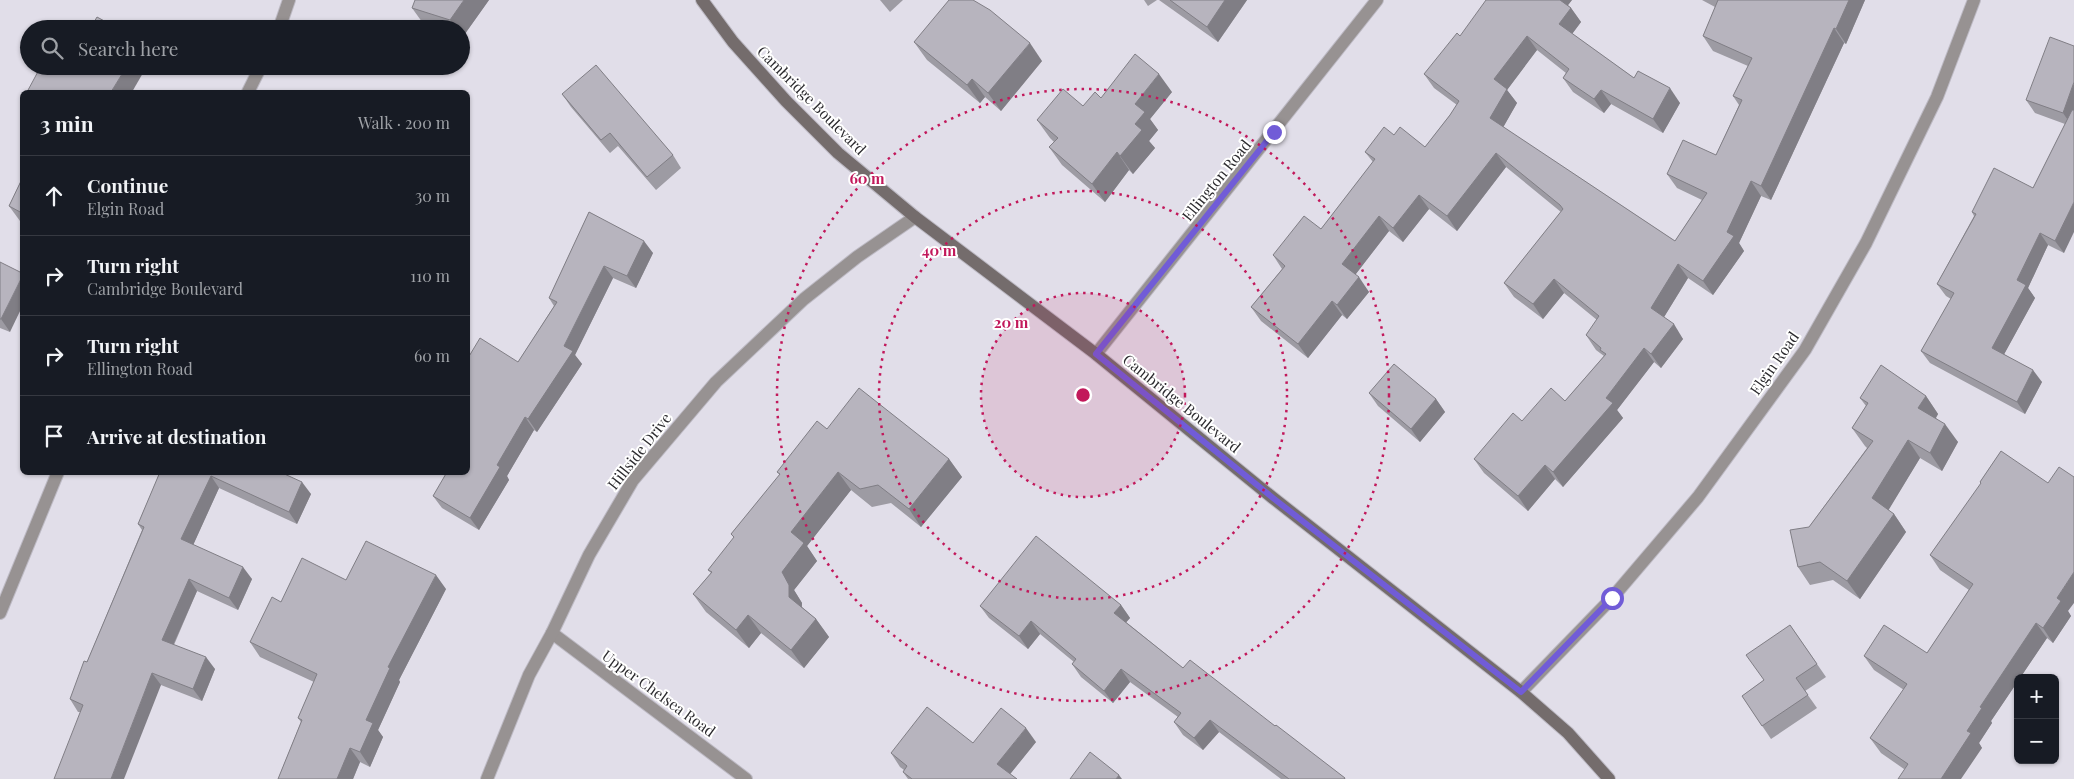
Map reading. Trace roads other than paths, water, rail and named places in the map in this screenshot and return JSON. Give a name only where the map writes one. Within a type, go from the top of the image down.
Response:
[{"type":"street","points":[[282,20],[289,0]]},
{"type":"street","name":"Cambridge Boulevard","points":[[702,0],[733,42],[786,101],[838,153],[915,217],[1096,354],[1280,504],[1521,692],[1568,733],[1609,779]]},
{"type":"street","name":"Ellington Road","points":[[1096,354],[1377,0]]},
{"type":"street","name":"Elgin Road","points":[[1521,692],[1612,598],[1698,497],[1805,350],[1866,242],[1938,97],[1974,0]]},
{"type":"street","points":[[249,90],[256,75]]},
{"type":"street","name":"Hillside Drive","points":[[487,779],[529,674],[552,633],[588,555],[633,480],[716,382],[804,299],[857,257],[915,217]]},
{"type":"street","points":[[0,613],[57,475]]},
{"type":"street","name":"Upper Chelsea Road","points":[[552,633],[746,779]]}]
